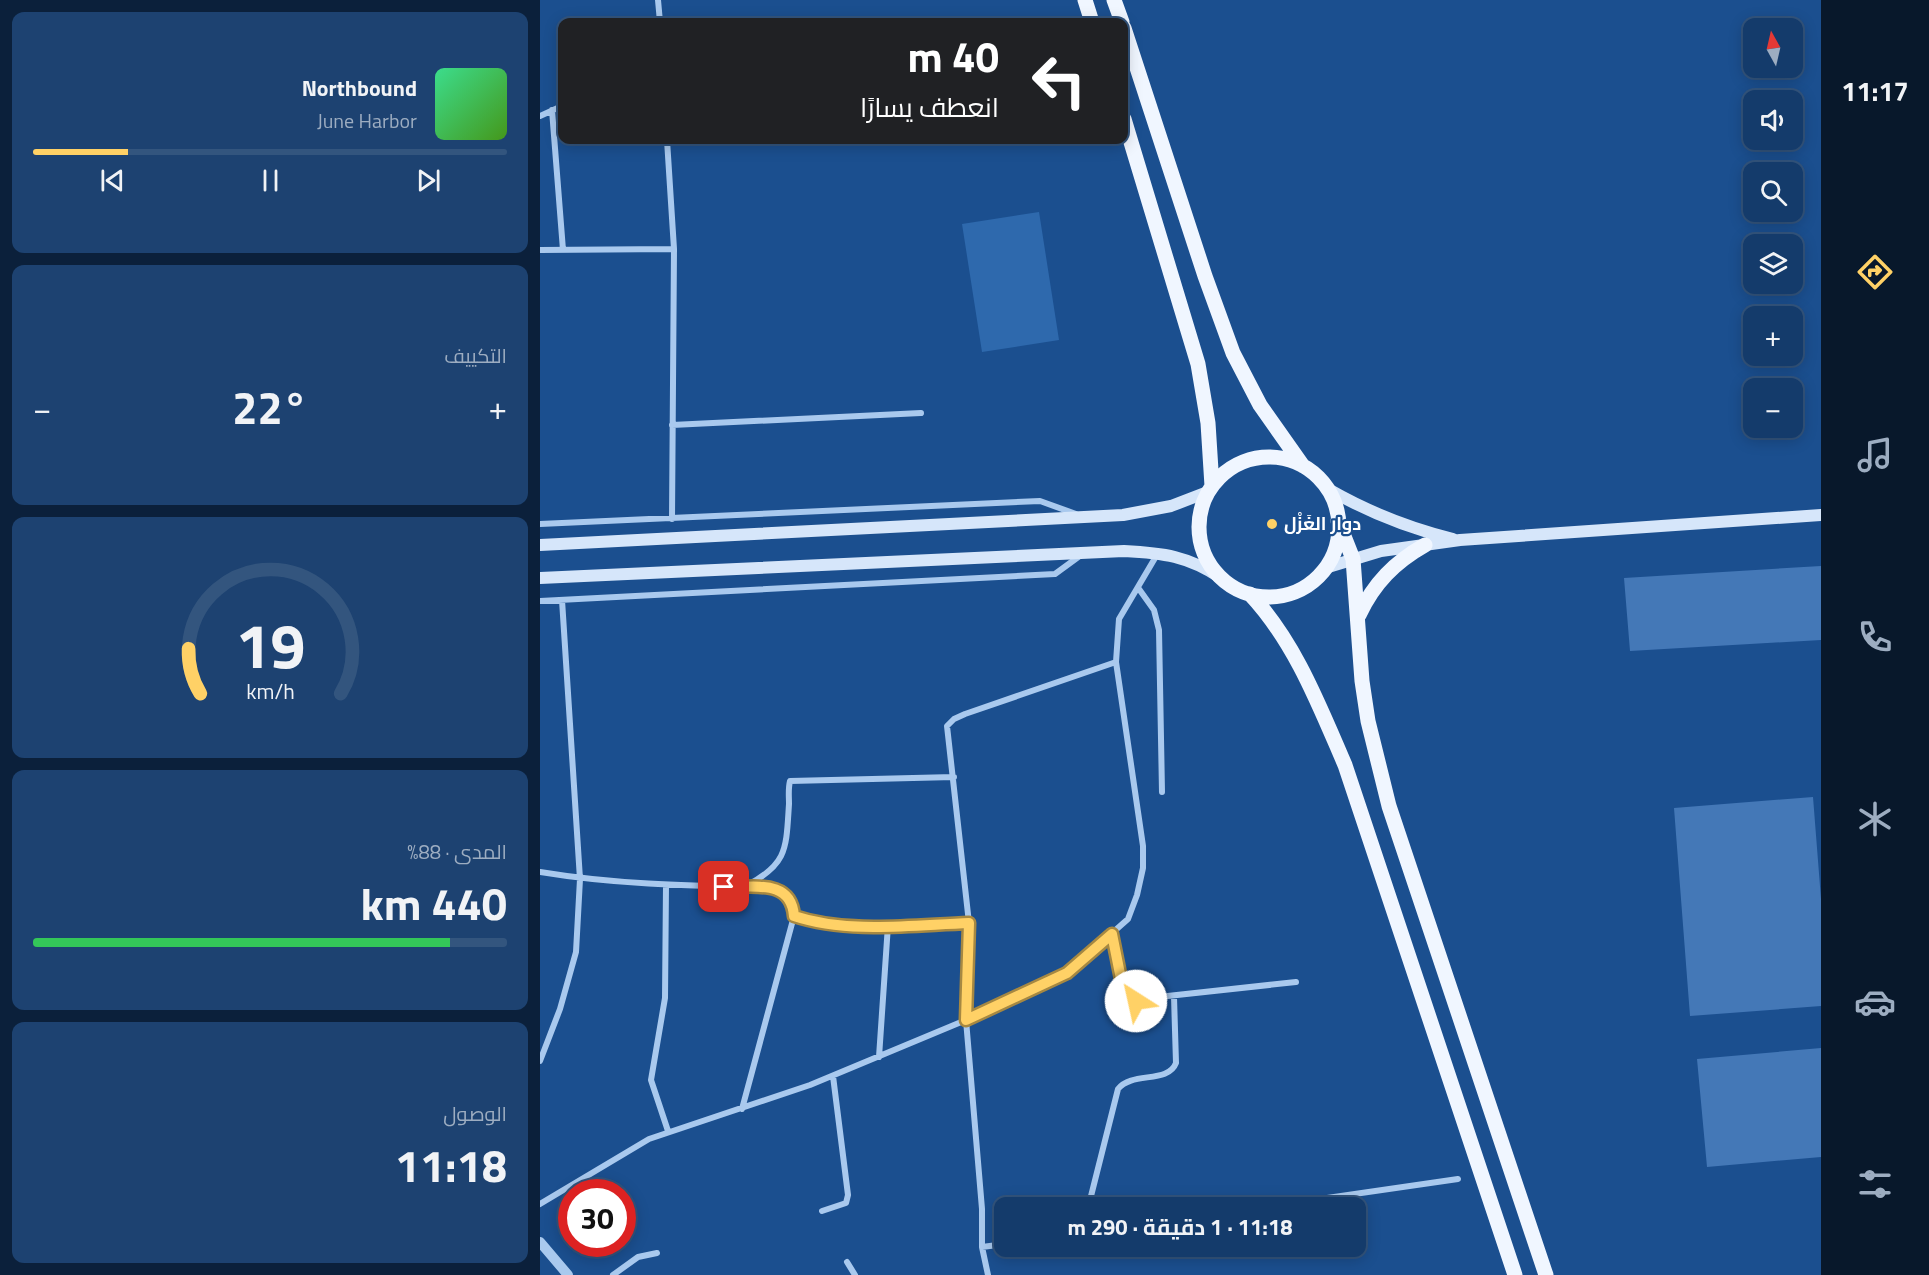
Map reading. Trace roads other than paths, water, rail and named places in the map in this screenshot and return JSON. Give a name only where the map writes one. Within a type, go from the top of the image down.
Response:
[{"type":"main road","points":[[1085,0],[1091,18]]},
{"type":"main road","points":[[1114,0],[1121,18]]},
{"type":"main road","points":[[1128,40],[1205,276],[1233,353],[1260,405],[1303,466]]},
{"type":"main road","points":[[1128,132],[1198,364],[1208,423],[1211,488]]},
{"type":"main road","points":[[540,578],[1085,551],[1159,553],[1200,565],[1234,588],[1250,594],[1267,597],[1284,595],[1299,590],[1314,581],[1334,554],[1338,538],[1335,504],[1328,489],[1317,476],[1303,466],[1287,460],[1271,458],[1254,459],[1238,464],[1224,474],[1211,488],[1199,517],[1202,550],[1210,565],[1221,578]]},
{"type":"main road","points":[[540,545],[1085,518],[1171,506],[1211,488]]},
{"type":"main road","points":[[1328,489],[1367,511],[1395,522],[1460,540]]},
{"type":"main road","points":[[1325,568],[1381,551],[1460,540],[1821,515]]},
{"type":"main road","points":[[1338,521],[1353,559],[1362,681],[1368,721],[1389,806],[1546,1275]]},
{"type":"main road","points":[[1358,617],[1378,583],[1400,561],[1425,544]]},
{"type":"main road","points":[[1250,594],[1274,622],[1295,656],[1345,765],[1515,1275]]},
{"type":"street","points":[[658,0],[660,18]]},
{"type":"street","points":[[540,116],[558,108]]},
{"type":"street","points":[[552,110],[563,250]]},
{"type":"street","points":[[667,144],[674,249],[672,519]]},
{"type":"street","points":[[540,250],[674,249]]},
{"type":"street","points":[[672,425],[921,413]]},
{"type":"street","points":[[540,524],[1040,501],[1085,518]]},
{"type":"street","points":[[540,601],[1055,574],[1085,551]]},
{"type":"street","points":[[540,1204],[649,1139],[833,1076],[966,1020],[1067,973],[1128,919],[1137,895],[1143,868],[1143,846],[1116,662],[1119,619],[1159,553]]},
{"type":"street","points":[[1139,589],[1154,610],[1159,630],[1162,792]]},
{"type":"street","points":[[540,1061],[560,1009],[576,952],[580,879],[562,600]]},
{"type":"street","points":[[988,1275],[982,1247],[982,1209],[966,1020],[969,923],[947,726],[954,719],[1116,662]]},
{"type":"street","points":[[744,887],[768,874],[780,862],[786,830],[790,781],[954,777]]},
{"type":"street","points":[[540,872],[580,879],[666,885],[776,888],[788,894],[793,903],[794,916],[742,1109]]},
{"type":"street","points":[[666,885],[665,998],[651,1080],[668,1131]]},
{"type":"street","points":[[794,916],[827,923],[888,925],[969,923]]},
{"type":"street","points":[[879,1057],[888,925]]},
{"type":"street","points":[[1112,934],[1126,998],[1136,1001],[1296,982]]},
{"type":"street","points":[[1091,1197],[1118,1089],[1125,1082],[1165,1073],[1174,1068],[1176,1063],[1174,997]]},
{"type":"street","points":[[822,1211],[841,1206],[848,1199],[833,1076]]},
{"type":"street","points":[[1334,1197],[1458,1179]]},
{"type":"street","points":[[540,1242],[568,1275]]},
{"type":"street","points":[[982,1247],[994,1245]]},
{"type":"street","points":[[613,1275],[638,1257],[657,1253]]},
{"type":"street","points":[[847,1262],[855,1275]]},
{"type":"place","name":"دوار الغَزْل","points":[[1272,524]]}]
